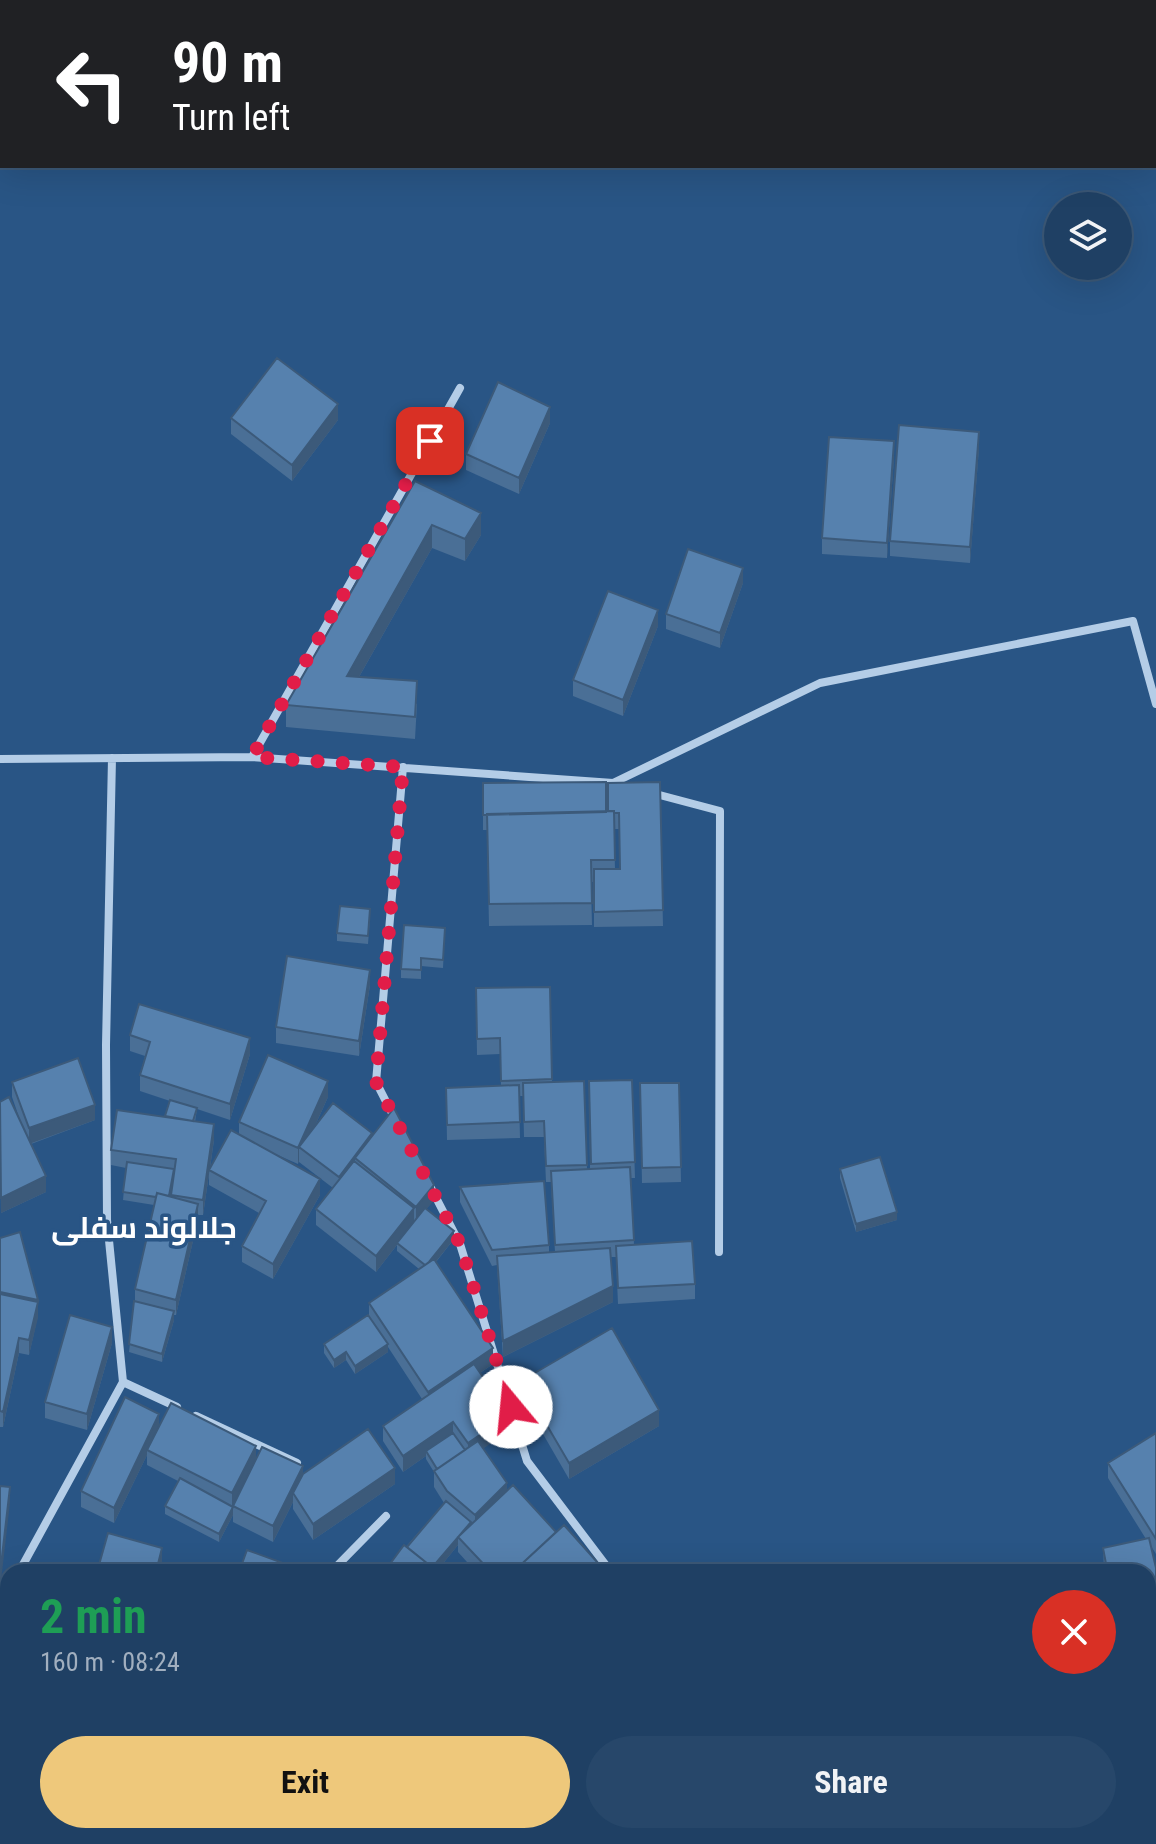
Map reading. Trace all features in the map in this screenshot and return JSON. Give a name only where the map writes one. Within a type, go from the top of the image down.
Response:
[{"type":"street","points":[[252,757],[460,388]]},
{"type":"street","points":[[613,783],[820,683],[1133,621],[1156,704]]},
{"type":"street","points":[[0,759],[252,757],[613,783],[628,787]]},
{"type":"street","points":[[23,1564],[123,1382],[107,1220],[106,1045],[112,758]]},
{"type":"street","points":[[403,767],[376,1082],[404,1136]]},
{"type":"street","points":[[643,791],[720,811],[719,1252]]},
{"type":"street","points":[[425,1177],[460,1244],[527,1461],[605,1564]]},
{"type":"street","points":[[123,1382],[297,1463]]},
{"type":"street","points":[[339,1564],[386,1516]]},
{"type":"building","points":[[277,358],[338,404],[292,465],[231,418]]},
{"type":"building","points":[[498,382],[550,407],[519,478],[466,454]]},
{"type":"building","points":[[899,425],[979,432],[970,547],[890,541]]},
{"type":"building","points":[[829,437],[894,441],[887,543],[822,538]]},
{"type":"building","points":[[415,481],[481,513],[465,539],[432,525],[347,676],[417,681],[415,717],[286,705]]},
{"type":"building","points":[[688,549],[743,568],[720,633],[666,614]]},
{"type":"building","points":[[608,591],[658,610],[623,700],[573,680]]},
{"type":"building","points":[[606,782],[606,812],[483,815],[483,783]]},
{"type":"building","points":[[660,782],[663,910],[594,912],[594,869],[620,869],[619,813],[608,811],[608,783]]},
{"type":"building","points":[[614,811],[615,860],[591,860],[592,903],[489,904],[487,814]]},
{"type":"building","points":[[340,906],[370,909],[368,936],[337,933]]},
{"type":"building","points":[[404,925],[445,928],[443,960],[421,958],[421,970],[401,969]]},
{"type":"building","points":[[287,956],[370,970],[359,1041],[276,1027]]},
{"type":"building","points":[[550,987],[552,1079],[501,1081],[500,1038],[477,1039],[476,988]]},
{"type":"building","points":[[139,1004],[250,1038],[230,1104],[140,1075],[150,1042],[130,1035]]},
{"type":"building","points":[[268,1055],[328,1081],[298,1148],[239,1122]]},
{"type":"building","points":[[78,1058],[95,1105],[29,1128],[12,1082]]},
{"type":"building","points":[[632,1080],[635,1162],[591,1164],[589,1081]]},
{"type":"building","points":[[584,1081],[587,1165],[546,1166],[544,1121],[524,1122],[523,1083]]},
{"type":"building","points":[[640,1083],[679,1083],[681,1167],[642,1168]]},
{"type":"building","points":[[519,1085],[520,1122],[447,1125],[446,1088]]},
{"type":"building","points":[[9,1097],[46,1176],[1,1198],[0,1102]]},
{"type":"building","points":[[170,1100],[197,1108],[193,1121],[165,1116]]},
{"type":"building","points":[[333,1103],[372,1133],[339,1177],[299,1147]]},
{"type":"building","points":[[394,1108],[434,1185],[416,1207],[355,1158]]},
{"type":"building","points":[[117,1110],[214,1124],[203,1200],[171,1195],[176,1159],[111,1150]]},
{"type":"building","points":[[231,1130],[320,1179],[273,1264],[242,1246],[266,1201],[209,1170]]},
{"type":"building","points":[[880,1157],[897,1212],[856,1224],[840,1169]]},
{"type":"building","points":[[354,1161],[414,1208],[376,1256],[316,1209]]},
{"type":"building","points":[[127,1162],[174,1169],[169,1196],[123,1192]]},
{"type":"building","points":[[630,1167],[634,1240],[555,1245],[551,1171]]},
{"type":"building","points":[[544,1181],[549,1245],[492,1250],[460,1187]]},
{"type":"building","points":[[157,1193],[198,1204],[176,1300],[135,1289]]},
{"type":"building","points":[[425,1208],[454,1231],[425,1265],[397,1243]]},
{"type":"building","points":[[20,1232],[38,1300],[0,1292],[0,1238]]},
{"type":"building","points":[[692,1241],[695,1284],[618,1288],[616,1246]]},
{"type":"building","points":[[610,1248],[613,1286],[503,1341],[497,1256]]},
{"type":"building","points":[[434,1259],[493,1348],[428,1392],[369,1303]]},
{"type":"building","points":[[0,1294],[38,1302],[29,1340],[19,1338],[3,1412],[0,1411]]},
{"type":"building","points":[[134,1301],[174,1311],[162,1354],[129,1344]]},
{"type":"building","points":[[70,1315],[112,1327],[87,1414],[45,1402]]},
{"type":"building","points":[[368,1315],[388,1344],[355,1366],[346,1352],[334,1360],[324,1344]]},
{"type":"building","points":[[612,1328],[659,1410],[569,1463],[521,1381]]},
{"type":"building","points":[[474,1364],[509,1415],[468,1443],[453,1422],[403,1456],[383,1426]]},
{"type":"building","points":[[125,1397],[159,1414],[114,1508],[81,1491]]},
{"type":"building","points":[[171,1403],[256,1446],[232,1493],[147,1450]]},
{"type":"building","points":[[368,1429],[395,1468],[313,1524],[293,1493],[303,1474]]},
{"type":"building","points":[[453,1433],[465,1450],[437,1469],[426,1451]]},
{"type":"building","points":[[1156,1433],[1156,1539],[1108,1463]]},
{"type":"building","points":[[478,1441],[507,1483],[475,1515],[447,1491],[434,1471]]},
{"type":"building","points":[[262,1447],[303,1466],[273,1526],[233,1506]]},
{"type":"building","points":[[180,1478],[233,1507],[219,1534],[165,1506]]},
{"type":"building","points":[[513,1485],[556,1532],[522,1564],[483,1564],[458,1537]]},
{"type":"building","points":[[0,1486],[10,1487],[0,1564]]},
{"type":"building","points":[[446,1501],[471,1522],[435,1564],[428,1564],[407,1547]]},
{"type":"building","points":[[564,1525],[599,1564],[522,1564]]},
{"type":"building","points":[[108,1533],[162,1548],[158,1564],[99,1564]]},
{"type":"building","points":[[1149,1538],[1155,1564],[1106,1564],[1103,1548]]},
{"type":"building","points":[[404,1545],[428,1564],[390,1564]]},
{"type":"building","points":[[247,1550],[283,1563],[283,1564],[242,1564]]},
{"type":"district","name":"جلالوند سفلی","points":[[144,1227]]},
{"type":"route","points":[[430,441],[252,757],[403,767],[376,1082],[460,1244],[511,1407]]}]
